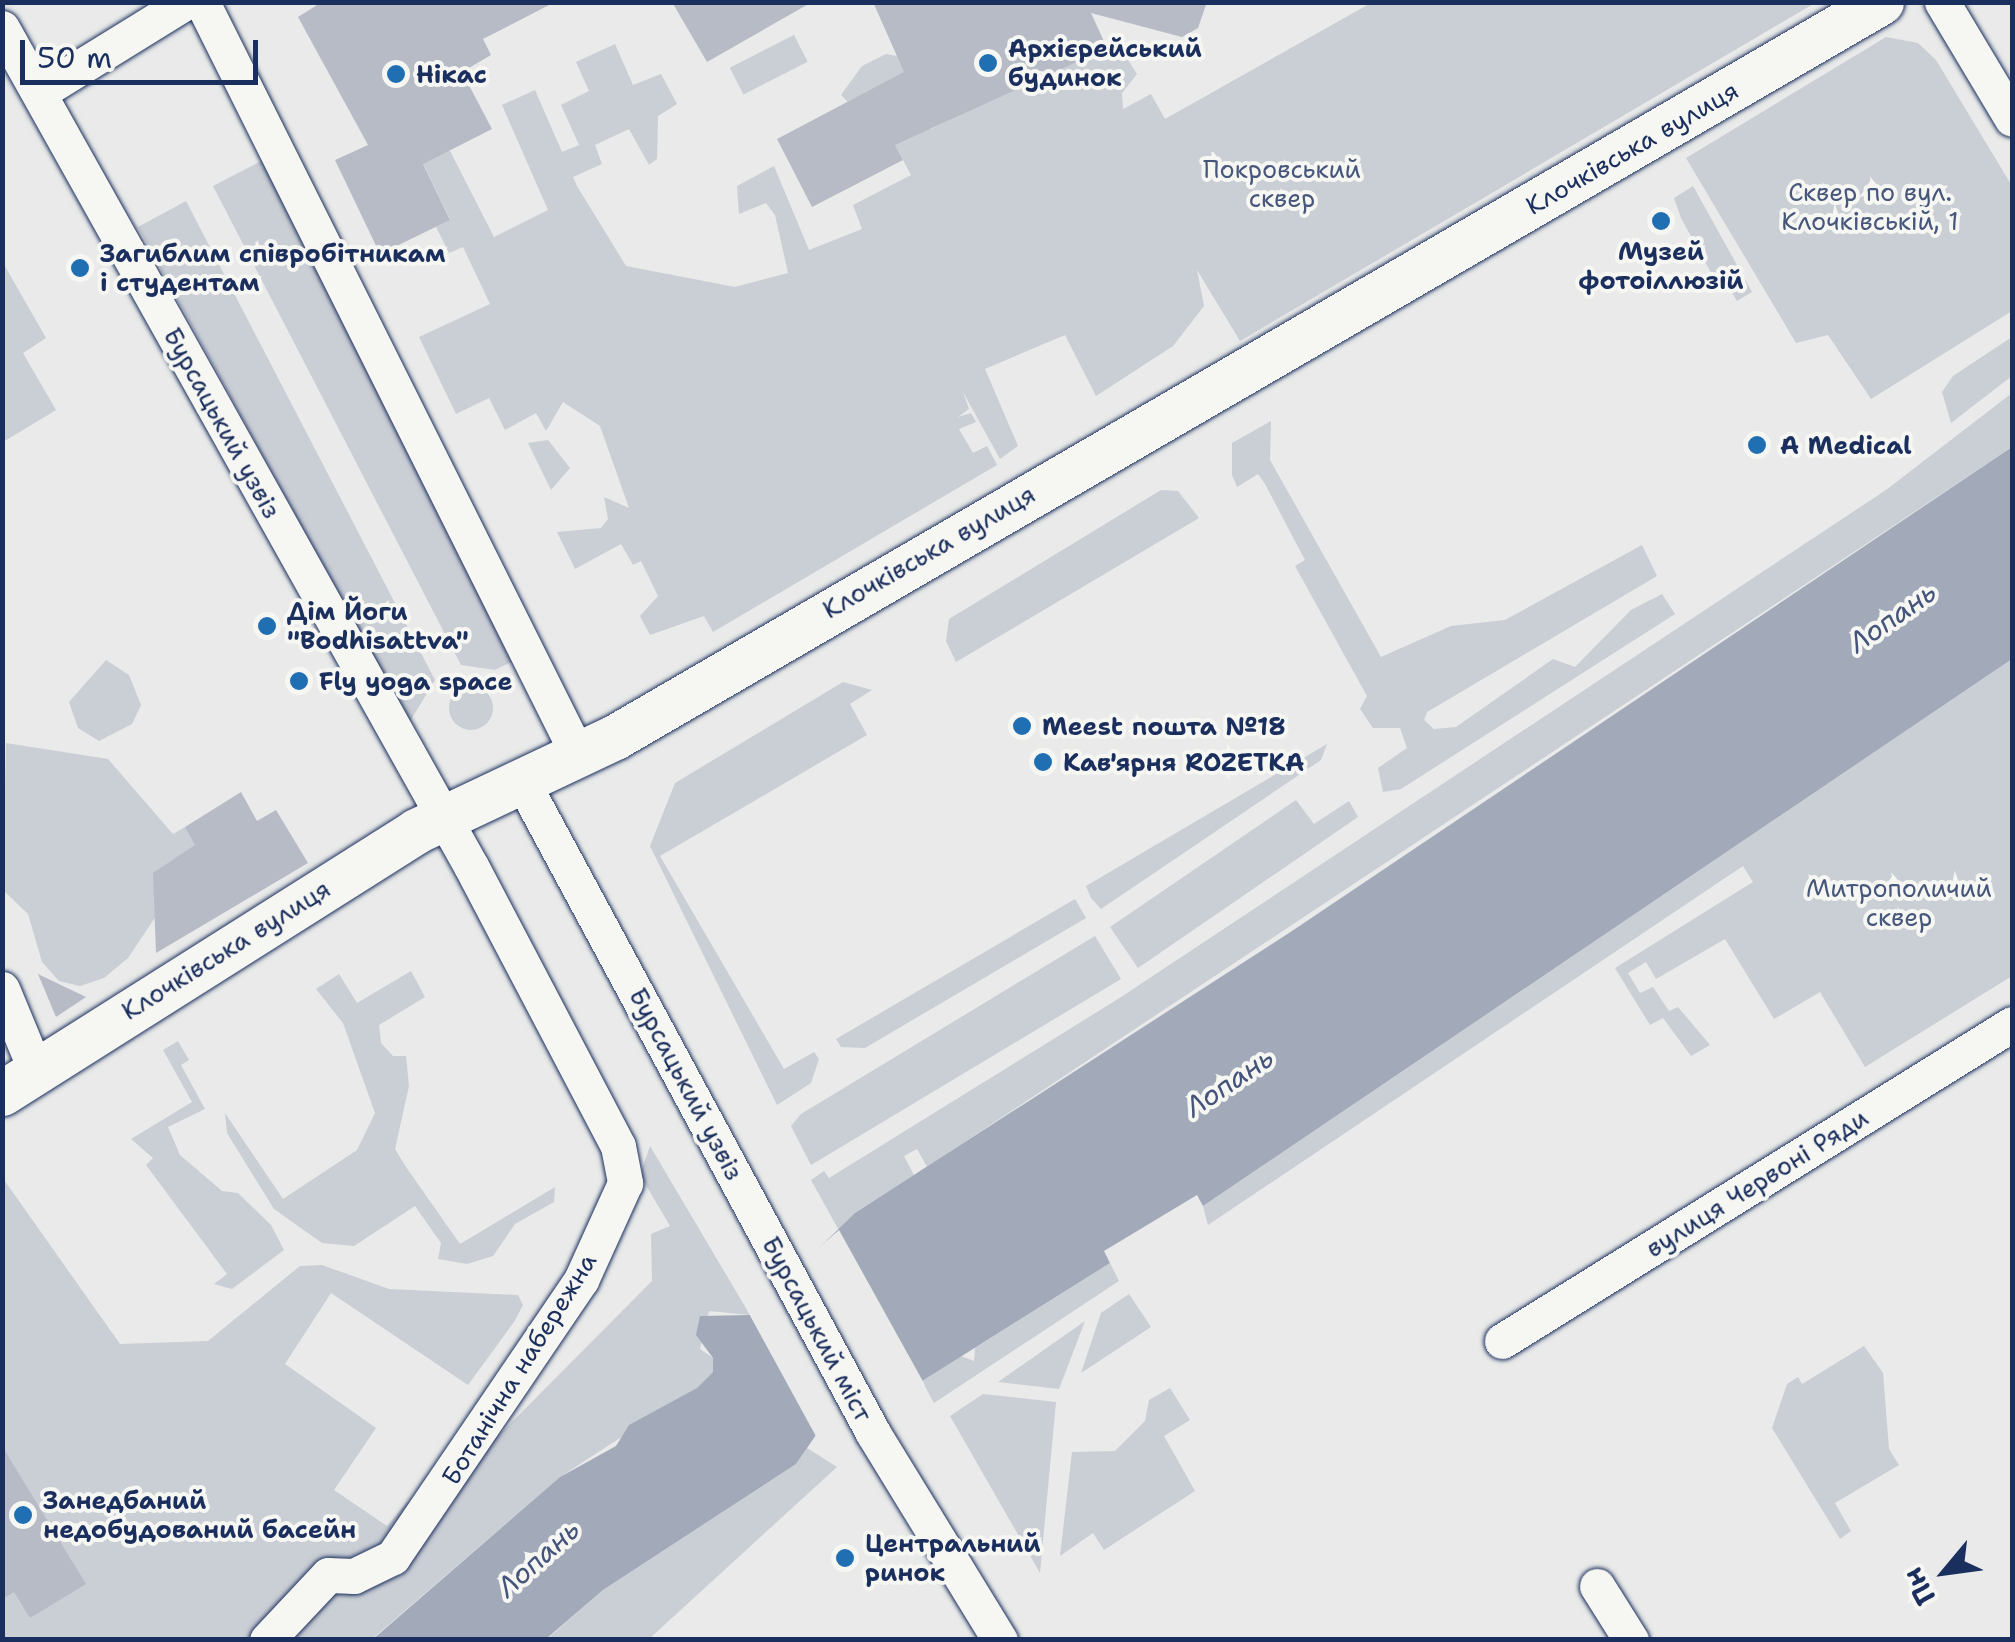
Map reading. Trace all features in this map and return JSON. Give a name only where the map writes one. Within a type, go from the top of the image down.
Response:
[{"type":"main road","name":"Клочківська вулиця","points":[[19,1082],[443,817],[579,758],[1870,7]]},
{"type":"street","points":[[40,92],[186,2]]},
{"type":"street","points":[[202,2],[579,758]]},
{"type":"street","points":[[1942,2],[2012,119]]},
{"type":"street","name":"Бурсацький узвіз","points":[[2,28],[443,817]]},
{"type":"street","name":"Бурсацький узвіз","points":[[524,785],[761,1225]]},
{"type":"street","name":"Ботанічна набережна","points":[[267,1640],[328,1575],[354,1576],[393,1557],[581,1280],[625,1183],[618,1146],[443,817]]},
{"type":"street","points":[[2,989],[19,1082]]},
{"type":"street","name":"вулиця Червоні Ряди","points":[[1502,1341],[2012,1024]]},
{"type":"street","name":"Бурсацький міст","points":[[761,1225],[874,1433],[1000,1640]]},
{"type":"street","points":[[1597,1586],[1631,1640]]},
{"type":"green space","name":"Покровський сквер","points":[[1371,3],[1815,3],[1240,341],[1197,270],[1204,306],[1173,346],[1096,396],[1065,335],[985,369],[1018,446],[1000,459],[963,392],[969,409],[958,417],[971,413],[976,422],[959,429],[973,453],[987,446],[997,465],[713,632],[704,616],[650,635],[640,616],[658,596],[641,561],[633,565],[621,544],[575,569],[557,532],[601,528],[608,519],[604,497],[629,508],[600,426],[563,402],[546,431],[536,413],[505,430],[489,398],[456,414],[419,337],[490,304],[463,247],[449,253],[436,227],[450,219],[400,116],[426,104],[494,237],[548,210],[502,105],[535,90],[562,152],[579,145],[561,105],[589,91],[576,62],[615,44],[633,85],[661,74],[677,104],[658,116],[657,159],[649,165],[629,129],[595,145],[602,164],[573,177],[577,186],[626,266],[735,287],[788,273],[775,215],[766,203],[739,214],[737,186],[774,166],[809,250],[862,229],[853,205],[911,175],[867,92],[848,102],[841,95],[862,66],[886,54],[897,56],[931,129],[1115,40],[1137,74],[1122,93],[1123,109],[1151,94],[1165,119]]},
{"type":"green space","points":[[794,35],[808,62],[743,94],[730,68]]},
{"type":"green space","name":"Сквер по вул. Клочківській, 1","points":[[1886,37],[1918,43],[1936,60],[2012,186],[2012,311],[1871,399],[1828,335],[1796,343],[1686,158]]},
{"type":"green space","points":[[265,159],[513,661],[495,670],[461,665],[213,186]]},
{"type":"green space","points":[[1693,186],[1752,292],[1737,301],[1728,286],[1720,289],[1681,218],[1674,198]]},
{"type":"green space","points":[[186,201],[435,680],[409,723],[138,227]]},
{"type":"green space","points":[[2,261],[46,338],[23,353],[56,410],[3,442]]},
{"type":"green space","points":[[2012,337],[2012,376],[1951,423],[1942,392],[1953,376]]},
{"type":"green space","points":[[2012,393],[2012,447],[927,1167],[917,1149],[904,1156],[914,1175],[855,1213],[841,1234],[811,1180],[824,1171],[829,1178],[1118,999],[1886,490]]},
{"type":"green space","points":[[1271,421],[1270,460],[1381,657],[1451,626],[1505,620],[1642,545],[1657,576],[1427,712],[1424,720],[1434,729],[1456,727],[1553,659],[1575,667],[1631,610],[1662,594],[1675,614],[1401,789],[1383,792],[1378,768],[1407,748],[1400,728],[1373,728],[1360,709],[1367,696],[1295,566],[1305,560],[1265,484],[1258,474],[1237,487],[1232,475],[1232,443]]},
{"type":"green space","points":[[548,440],[570,468],[551,490],[528,443]]},
{"type":"green space","points":[[1161,490],[1178,491],[1199,518],[956,662],[946,641],[949,619]]},
{"type":"green space","name":"Митрополичий сквер","points":[[2012,659],[2012,976],[1865,1067],[1820,992],[1774,1019],[1725,939],[1656,979],[1646,962],[1628,973],[1640,993],[1653,987],[1669,1011],[1678,1007],[1710,1045],[1691,1056],[1663,1018],[1650,1025],[1615,968],[1753,882],[1743,866],[1208,1225],[1203,1206]]},
{"type":"green space","points":[[106,660],[129,675],[141,705],[132,724],[99,741],[78,728],[69,702]]},
{"type":"green space","points":[[843,682],[872,690],[850,704],[867,735],[660,856],[784,1069],[814,1052],[819,1059],[811,1083],[777,1105],[650,846],[675,783]]},
{"type":"green space","points":[[471,686],[487,692],[493,708],[487,724],[471,730],[455,724],[449,708],[455,692]]},
{"type":"green space","points":[[6,743],[108,759],[173,834],[185,827],[203,846],[128,958],[104,978],[80,986],[59,981],[42,962],[28,914],[3,890]]},
{"type":"green space","points":[[1327,744],[1321,760],[1101,909],[1091,898],[1086,886]]},
{"type":"green space","points":[[1296,800],[1314,824],[1349,801],[1358,817],[1138,968],[1110,927]]},
{"type":"green space","points":[[1075,899],[1086,918],[865,1048],[841,1047],[836,1039]]},
{"type":"green space","points":[[1095,936],[1121,979],[811,1165],[791,1126],[801,1114]]},
{"type":"green space","points":[[411,971],[425,997],[379,1025],[381,1043],[393,1056],[406,1056],[409,1086],[395,1149],[406,1167],[460,1244],[555,1187],[554,1202],[515,1224],[493,1256],[467,1264],[438,1259],[441,1243],[415,1206],[354,1246],[322,1243],[274,1209],[227,1133],[225,1113],[283,1199],[357,1150],[375,1113],[343,1023],[316,989],[339,974],[357,1003]]},
{"type":"green space","points":[[178,1041],[189,1060],[181,1065],[205,1109],[168,1127],[180,1155],[222,1191],[238,1193],[271,1225],[284,1250],[232,1289],[214,1284],[227,1274],[146,1165],[153,1158],[131,1139],[192,1102],[163,1050]]},
{"type":"green space","points":[[650,1146],[750,1315],[709,1311],[700,1349],[713,1358],[713,1372],[697,1388],[560,1477],[372,1639],[3,1639],[2,1177],[120,1344],[208,1341],[300,1266],[322,1265],[389,1289],[518,1295],[523,1305],[514,1322],[468,1385],[331,1293],[285,1364],[376,1428],[334,1490],[387,1526],[407,1502],[418,1503],[425,1531],[495,1439],[652,1281],[651,1234],[670,1226],[640,1175]]},
{"type":"green space","points":[[1110,1263],[1119,1281],[934,1403],[922,1381],[961,1356],[974,1361],[975,1348]]},
{"type":"green space","points":[[1129,1294],[1151,1327],[1081,1373],[1101,1313]]},
{"type":"green space","points":[[1085,1321],[1059,1389],[998,1382]]},
{"type":"green space","points":[[1864,1346],[1883,1373],[1889,1449],[1899,1465],[1835,1503],[1851,1531],[1840,1539],[1772,1428],[1787,1384],[1798,1377],[1802,1384]]},
{"type":"green space","points":[[1170,1388],[1190,1420],[1164,1436],[1195,1491],[1104,1550],[1093,1533],[1060,1556],[1072,1452],[1115,1451],[1145,1421],[1149,1400]]},
{"type":"green space","points":[[983,1394],[1056,1402],[1040,1573],[950,1416]]},
{"type":"green space","points":[[807,1448],[837,1467],[649,1639],[546,1640],[603,1590],[796,1464]]},
{"type":"water","name":"Лопань","points":[[2012,447],[2012,659],[1203,1206],[1197,1195],[1104,1251],[1110,1263],[922,1381],[816,1435],[796,1464],[603,1590],[546,1639],[372,1640],[560,1477],[616,1446],[629,1425],[697,1388],[713,1372],[713,1358],[696,1335],[700,1316],[750,1315],[855,1213],[1289,933]]},
{"type":"pier","points":[[839,1230],[925,1385],[818,1440],[747,1310]]},
{"type":"building","points":[[322,2],[555,2],[483,39],[491,55],[462,72],[492,129],[423,164],[450,220],[380,254],[335,160],[368,145],[298,17]]},
{"type":"building","points":[[672,2],[812,2],[707,62]]},
{"type":"building","points":[[873,2],[1207,2],[1198,28],[1182,37],[1091,13],[1107,48],[895,145],[903,160],[812,207],[777,139],[904,72]]},
{"type":"building","points":[[241,792],[257,821],[276,810],[308,863],[156,953],[153,873],[195,845],[185,827]]},
{"type":"building","points":[[38,974],[86,997],[56,1017]]},
{"type":"building","name":"Занедбаний недобудований басейн","points":[[2,1446],[86,1584],[30,1618],[14,1592],[2,1599]]},
{"type":"place","name":"Архієрейський будинок","points":[[988,63]]},
{"type":"place","name":"Нікас","points":[[396,74]]},
{"type":"place","name":"Музей фотоіллюзій","points":[[1661,221]]},
{"type":"place","name":"Загиблим співробітникам і студентам","points":[[80,268]]},
{"type":"place","name":"A Medical","points":[[1757,445]]},
{"type":"place","name":"Дім Йоги \"Bodhisattva\"","points":[[267,626]]},
{"type":"place","name":"Fly yoga space","points":[[299,681]]},
{"type":"place","name":"Meest пошта №18","points":[[1022,726]]},
{"type":"place","name":"Кав'ярня ROZETKA","points":[[1043,762]]},
{"type":"place","name":"Занедбаний недобудований басейн","points":[[23,1515]]},
{"type":"place","name":"Центральний ринок","points":[[845,1558]]}]
